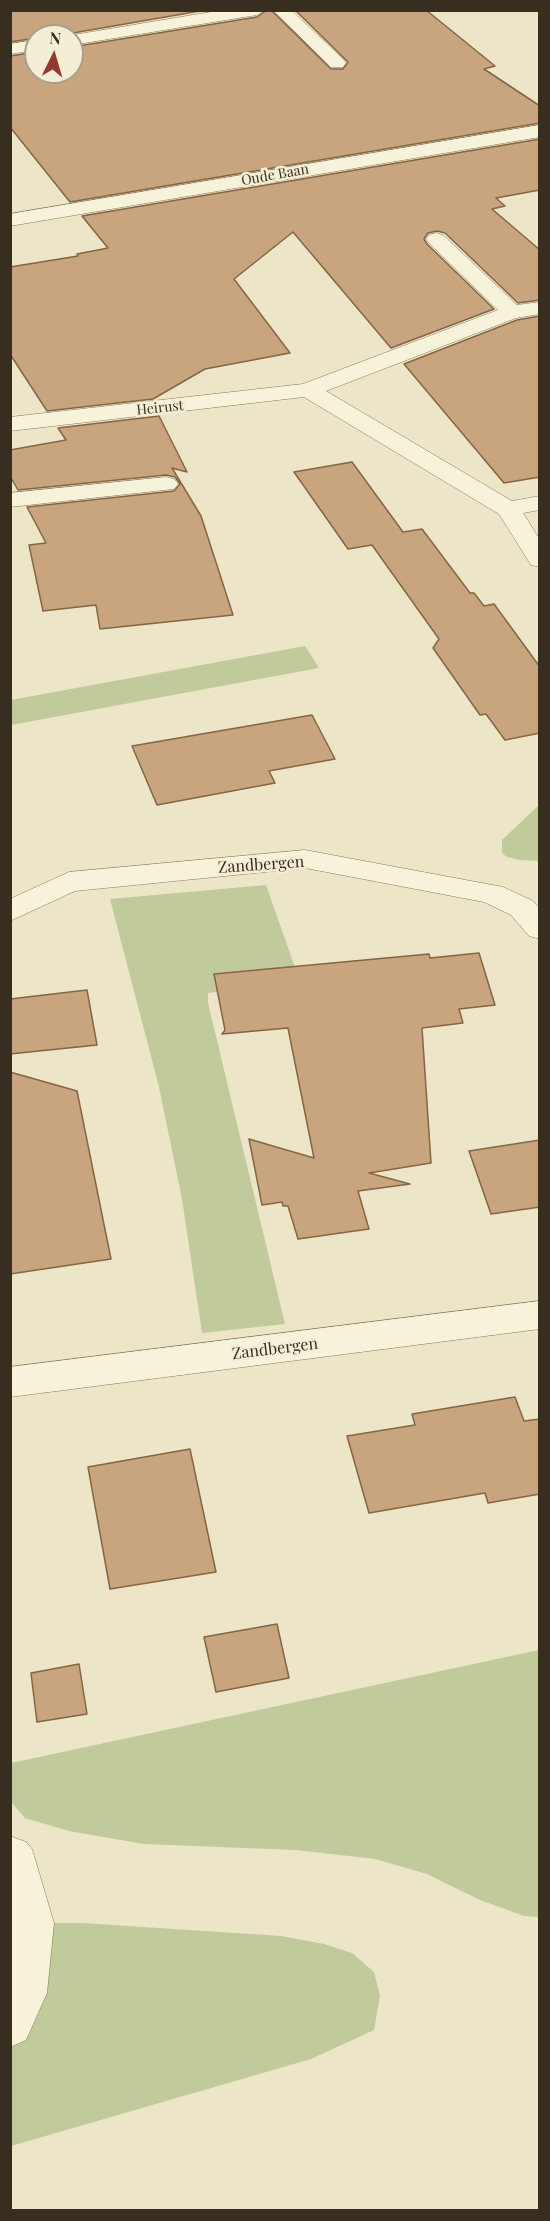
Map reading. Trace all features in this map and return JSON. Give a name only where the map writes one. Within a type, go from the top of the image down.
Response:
[{"type":"street","points":[[84,38],[257,10]]},
{"type":"street","points":[[281,10],[338,63]]},
{"type":"street","name":"Oude Baan","points":[[10,220],[540,131]]},
{"type":"street","points":[[436,239],[512,312]]},
{"type":"street","name":"Heirust","points":[[10,424],[281,395],[308,390],[512,312],[540,308]]},
{"type":"street","points":[[308,390],[508,509],[540,560]]},
{"type":"street","points":[[10,500],[166,484]]},
{"type":"street","points":[[508,509],[540,503]]},
{"type":"street","name":"Zandbergen","points":[[10,911],[69,882],[306,859],[492,894],[522,908],[540,929]]},
{"type":"street","name":"Zandbergen","points":[[10,1382],[540,1315]]},
{"type":"street","points":[[10,1857],[16,1864],[32,1923],[24,1994],[10,2024]]},
{"type":"green space","points":[[305,646],[319,668],[11,725],[11,700]]},
{"type":"green space","points":[[539,805],[539,861],[507,857],[502,853],[502,840]]},
{"type":"green space","points":[[266,885],[300,982],[208,993],[208,1003],[285,1324],[202,1333],[182,1199],[159,1087],[110,899]]},
{"type":"green space","points":[[539,1650],[539,1917],[524,1916],[480,1900],[427,1874],[375,1859],[296,1850],[144,1844],[69,1831],[25,1818],[11,1802],[11,1763]]},
{"type":"green space","points":[[41,1923],[82,1923],[281,1936],[324,1944],[352,1953],[374,1972],[380,1996],[374,2030],[311,2059],[11,2146],[11,1929]]},
{"type":"building","points":[[10,10],[206,10],[84,31],[84,24],[24,24],[24,40],[10,42]]},
{"type":"building","points":[[271,10],[331,69],[343,69],[348,62],[295,10],[426,10],[495,66],[484,69],[540,106],[540,123],[70,202],[10,127],[10,56],[24,54],[24,84],[84,84],[84,45],[257,17]]},
{"type":"building","points":[[540,139],[540,190],[496,198],[505,206],[492,209],[540,250],[540,300],[518,303],[445,233],[437,231],[428,233],[424,239],[427,244],[494,309],[391,348],[293,232],[234,279],[290,353],[205,369],[153,399],[47,411],[10,354],[10,267],[78,256],[77,254],[108,248],[82,216]]},
{"type":"building","points":[[540,316],[540,477],[504,483],[404,364],[517,320]]},
{"type":"building","points":[[159,416],[187,472],[172,468],[201,516],[233,615],[100,629],[96,605],[43,611],[29,545],[46,543],[27,507],[174,491],[180,484],[175,477],[166,475],[18,490],[10,476],[10,450],[66,440],[58,428]]},
{"type":"building","points":[[352,462],[403,532],[422,529],[470,593],[474,593],[484,606],[494,604],[540,667],[540,733],[505,740],[486,714],[480,715],[433,648],[439,639],[372,545],[348,549],[294,472]]},
{"type":"building","points":[[312,715],[335,759],[269,771],[275,783],[157,805],[132,746]]},
{"type":"building","points":[[479,953],[495,1005],[459,1009],[463,1023],[422,1028],[431,1163],[369,1173],[410,1184],[358,1191],[369,1229],[298,1239],[288,1206],[283,1206],[282,1202],[262,1205],[249,1139],[314,1158],[288,1028],[222,1034],[225,1030],[214,974],[429,954],[430,958]]},
{"type":"building","points":[[87,990],[97,1045],[10,1054],[10,999]]},
{"type":"building","points":[[10,1072],[77,1091],[111,1259],[10,1274]]},
{"type":"building","points":[[540,1140],[540,1207],[491,1214],[469,1151]]},
{"type":"building","points":[[515,1397],[524,1421],[540,1419],[540,1494],[488,1503],[485,1493],[369,1513],[347,1436],[415,1425],[412,1414]]},
{"type":"building","points":[[190,1449],[216,1572],[110,1589],[88,1467]]},
{"type":"building","points":[[277,1624],[289,1678],[216,1692],[204,1637]]},
{"type":"building","points":[[79,1664],[87,1714],[37,1722],[31,1673]]}]
